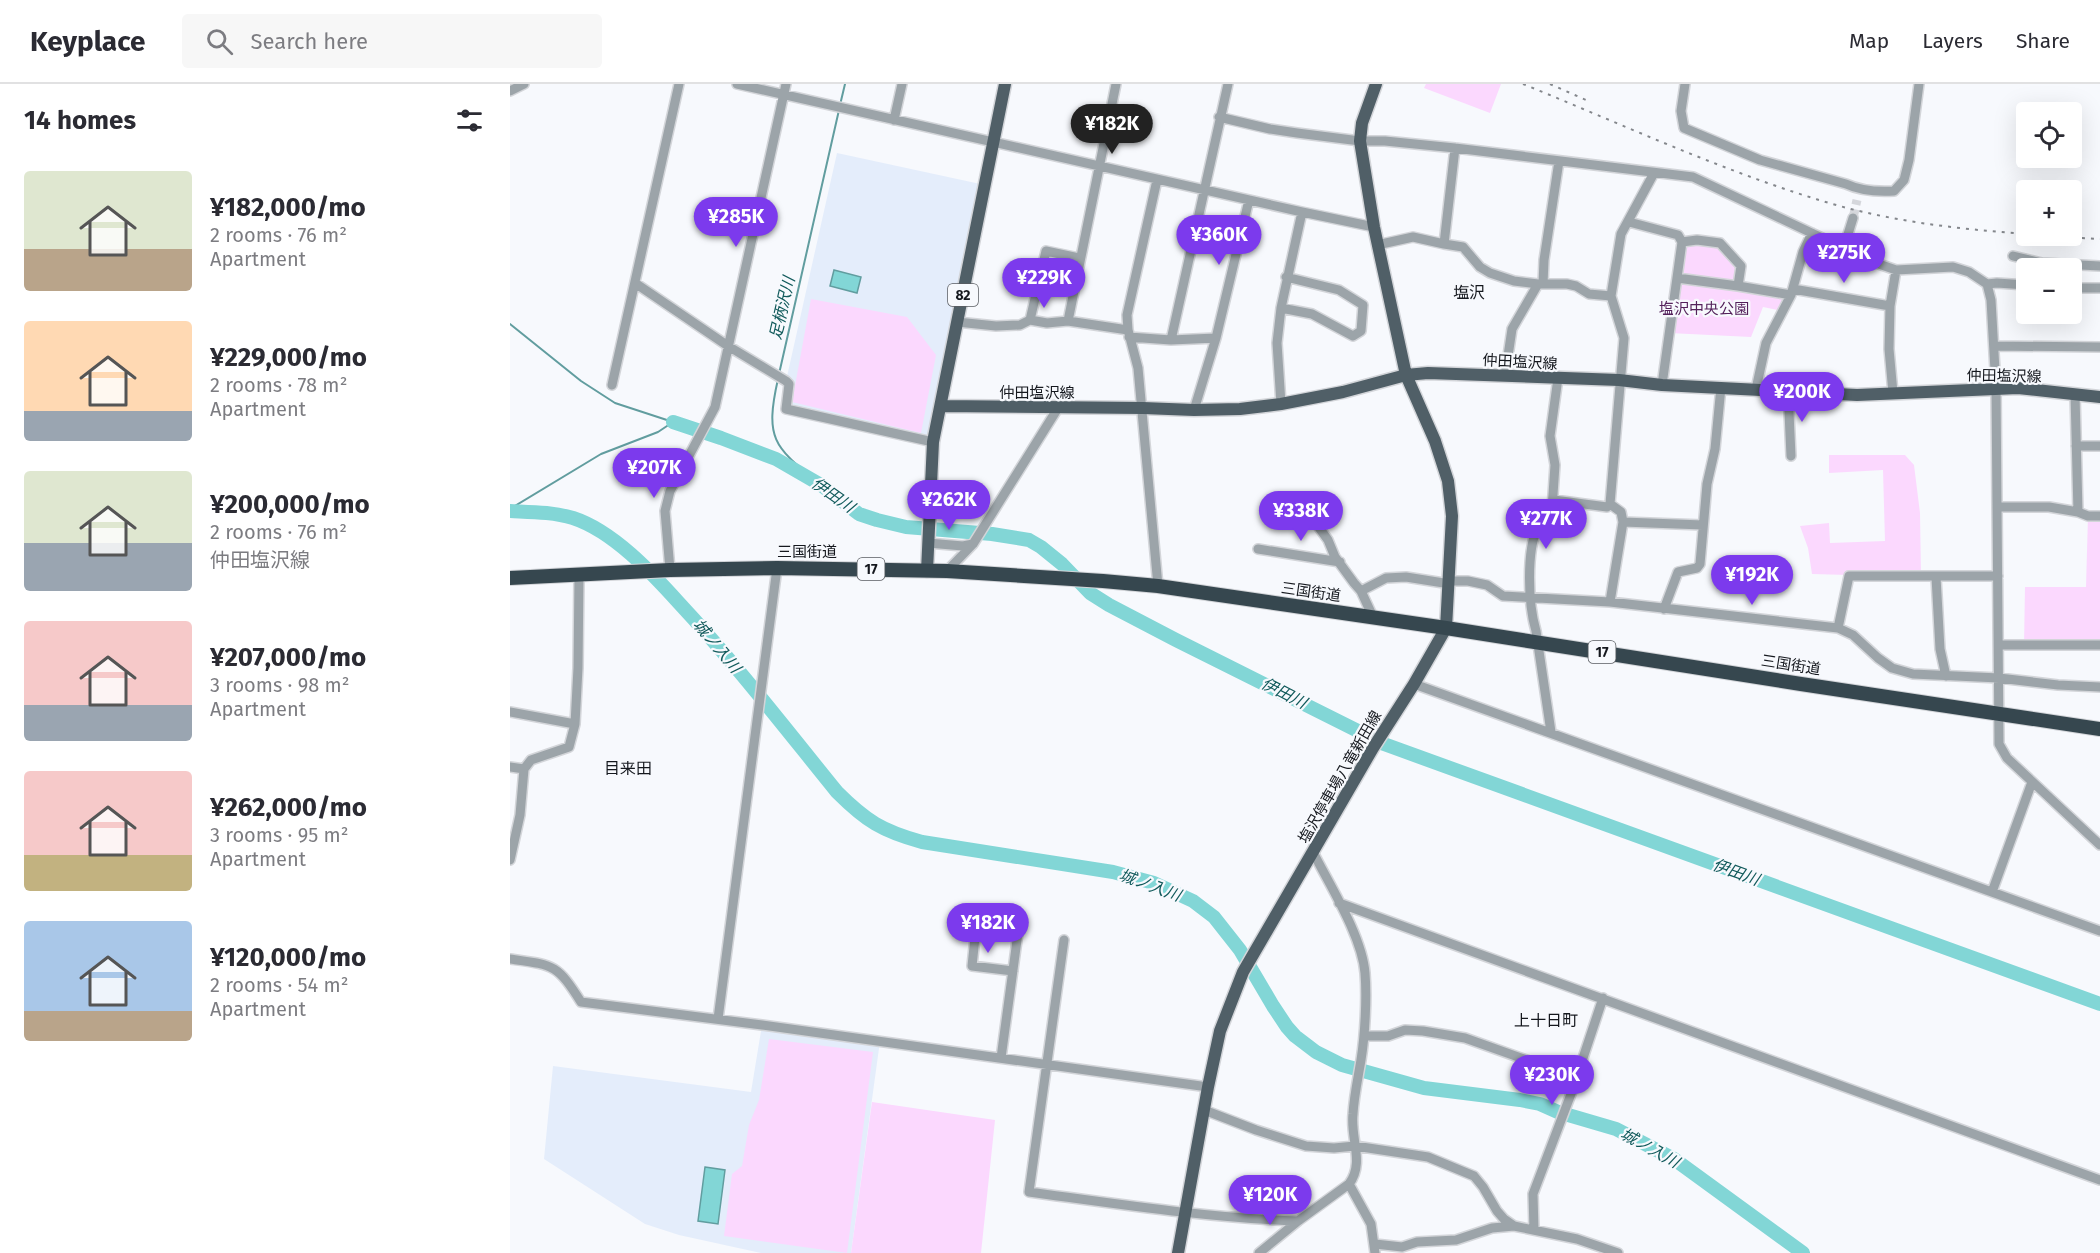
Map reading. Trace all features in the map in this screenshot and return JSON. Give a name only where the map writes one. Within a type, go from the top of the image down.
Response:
[{"type":"highway","name":"三国街道","points":[[510,578],[670,570],[777,568],[927,570],[1102,580],[1446,627],[2100,729]]},
{"type":"main road","name":"82","points":[[927,570],[928,507],[933,442],[1005,84]]},
{"type":"main road","points":[[1376,84],[1362,123],[1360,141],[1377,245],[1406,375],[1435,441],[1448,481],[1452,516],[1446,627]]},
{"type":"main road","name":"仲田塩沢線","points":[[940,406],[1240,409],[1281,404],[1342,392],[1406,375],[1428,373],[1619,380],[1662,385],[1857,395],[1996,388],[2100,397]]},
{"type":"main road","name":"塩沢停車場八竜新田線","points":[[1208,1087],[1220,1031],[1243,972],[1446,627]]},
{"type":"main road","points":[[1178,1253],[1208,1087]]},
{"type":"street","points":[[510,91],[524,84]]},
{"type":"street","points":[[612,385],[679,84]]},
{"type":"street","points":[[737,84],[785,89],[832,105],[894,120],[1157,180],[1374,226]]},
{"type":"street","points":[[894,120],[902,84]]},
{"type":"street","points":[[1000,84],[1001,103]]},
{"type":"street","points":[[1001,103],[1010,84]]},
{"type":"street","points":[[1068,321],[1116,84]]},
{"type":"street","points":[[1171,340],[1228,84]]},
{"type":"street","points":[[1685,84],[1681,111],[1684,128],[1760,160],[1857,189],[1879,192],[1894,191],[1904,180],[1909,160],[1918,84]]},
{"type":"street","points":[[670,570],[665,511],[670,491],[715,407],[785,89]]},
{"type":"street","points":[[1219,117],[1270,129],[1360,141],[1455,148],[1693,177],[1873,262],[1896,270],[1953,267],[1969,272],[1987,284],[2016,284]]},
{"type":"street","points":[[1444,244],[1455,148]]},
{"type":"street","points":[[1505,376],[1512,329],[1540,284],[1559,161]]},
{"type":"street","points":[[1610,504],[1624,338],[1611,297],[1622,234],[1654,172]]},
{"type":"street","points":[[1157,180],[1127,315],[1128,334],[1138,368],[1143,408],[1158,586]]},
{"type":"street","points":[[1857,189],[1857,200]]},
{"type":"street","points":[[1194,410],[1216,338],[1249,200]]},
{"type":"street","points":[[1281,404],[1277,343],[1286,277],[1302,212]]},
{"type":"street","points":[[1844,248],[1853,218]]},
{"type":"street","points":[[1629,222],[1678,235],[1682,242],[1662,385]]},
{"type":"street","points":[[1756,389],[1767,343],[1792,292],[1803,252],[1812,233]]},
{"type":"street","points":[[1377,245],[1413,237],[1463,247],[1480,267],[1490,273],[1514,281],[1567,284],[1576,286],[1589,294],[1611,297]]},
{"type":"street","points":[[1682,242],[1697,240],[1720,243],[1741,266],[1738,286]]},
{"type":"street","points":[[1030,320],[1046,251],[1079,258]]},
{"type":"street","points":[[2013,256],[2042,263],[2100,266]]},
{"type":"street","points":[[1893,393],[1889,349],[1890,306],[1896,270]]},
{"type":"street","points":[[1281,308],[1312,314],[1353,336],[1361,331],[1363,305],[1339,290],[1286,277]]},
{"type":"street","points":[[1677,278],[1890,306]]},
{"type":"street","points":[[635,282],[728,346],[786,381],[789,384],[786,409],[933,442]]},
{"type":"street","points":[[1987,284],[1991,300],[1996,388],[1999,744],[2007,758],[2100,845]]},
{"type":"street","points":[[2082,288],[2100,288]]},
{"type":"street","points":[[957,322],[996,326],[1020,325],[1030,320],[1047,323],[1068,321],[1128,334],[1171,340],[1216,338]]},
{"type":"street","points":[[1994,346],[2100,347]]},
{"type":"street","points":[[1551,732],[1530,597],[1529,570],[1534,535],[1538,526],[1551,524],[1555,465],[1550,436],[1558,378]]},
{"type":"street","points":[[1664,609],[1678,572],[1697,568],[1700,564],[1707,484],[1716,440],[1722,387]]},
{"type":"street","points":[[1788,391],[1791,456]]},
{"type":"street","points":[[2075,394],[2078,512]]},
{"type":"street","points":[[947,571],[973,544],[1058,408]]},
{"type":"street","points":[[2076,446],[2100,446]]},
{"type":"street","points":[[1554,500],[1607,507],[1610,504]]},
{"type":"street","points":[[1610,504],[1621,512],[1623,522],[1610,602]]},
{"type":"street","points":[[1308,505],[1310,515],[1329,540],[1335,557],[1361,591],[1373,617]]},
{"type":"street","points":[[1997,507],[2049,507],[2088,516],[2100,516]]},
{"type":"street","points":[[1623,522],[1703,525]]},
{"type":"street","points":[[928,543],[963,546],[973,544]]},
{"type":"street","points":[[1258,549],[1340,562]]},
{"type":"street","points":[[718,1019],[777,568]]},
{"type":"street","points":[[510,860],[520,815],[524,769],[531,760],[569,747],[575,724],[579,576]]},
{"type":"street","points":[[1838,628],[1849,576],[1998,576]]},
{"type":"street","points":[[1936,577],[1940,649],[1946,676]]},
{"type":"street","points":[[1361,591],[1386,578],[1468,581],[1487,585],[1503,596],[1610,602],[1838,628],[1853,635],[1892,668],[1913,674],[1999,678],[2100,687]]},
{"type":"street","points":[[1999,645],[2100,645]]},
{"type":"street","points":[[1414,684],[2100,931]]},
{"type":"street","points":[[510,712],[575,724]]},
{"type":"street","points":[[510,767],[524,769]]},
{"type":"street","points":[[1992,892],[2032,782]]},
{"type":"street","points":[[1259,1253],[1349,1184],[1355,1177],[1358,1163],[1352,1116],[1364,1036],[1365,972],[1353,928],[1313,852]]},
{"type":"street","points":[[1339,903],[2100,1180]]},
{"type":"street","points":[[976,928],[972,966],[1013,971]]},
{"type":"street","points":[[1001,1058],[1018,933]]},
{"type":"street","points":[[1064,940],[1029,1192],[1186,1213],[1298,1221]]},
{"type":"street","points":[[510,959],[545,964],[558,971],[568,981],[580,1002],[1208,1087]]},
{"type":"street","points":[[1534,1230],[1533,1194],[1604,998]]},
{"type":"street","points":[[1364,1036],[1388,1036],[1405,1030],[1465,1038],[1576,1078]]},
{"type":"street","points":[[1204,1110],[1306,1146],[1334,1148],[1355,1146],[1428,1157],[1458,1168],[1474,1176],[1483,1186],[1497,1211],[1514,1226]]},
{"type":"street","points":[[1349,1184],[1371,1224],[1375,1248],[1456,1240],[1492,1228],[1514,1226],[1576,1239],[1618,1253]]},
{"type":"shaded area","points":[[837,153],[985,185],[933,442],[786,409],[786,381]]},
{"type":"shaded area","points":[[762,1025],[880,1041],[851,1253],[761,1253],[679,1235],[645,1224],[544,1159],[553,1066],[751,1092]]},
{"type":"green space","points":[[1426,84],[1501,84],[1490,113],[1424,88]]},
{"type":"green space","name":"塩沢中央公園","points":[[1682,242],[1720,243],[1741,266],[1738,287],[1791,295],[1783,311],[1763,307],[1751,337],[1669,333]]},
{"type":"green space","points":[[811,299],[907,317],[936,355],[921,433],[792,402]]},
{"type":"green space","points":[[1829,455],[1905,455],[1914,465],[1920,513],[1921,577],[1812,574],[1808,548],[1800,526],[1829,523],[1830,543],[1885,541],[1883,470],[1829,473]]},
{"type":"green space","points":[[2088,516],[2100,516],[2100,645],[2024,645],[2025,587],[2086,587]]},
{"type":"green space","points":[[769,1039],[873,1052],[847,1253],[724,1236],[732,1174],[742,1166],[749,1125],[759,1100]]},
{"type":"green space","points":[[872,1102],[995,1120],[981,1253],[851,1253]]},
{"type":"water","points":[[834,270],[861,277],[857,293],[830,286]]},
{"type":"water","points":[[705,1167],[725,1170],[718,1224],[698,1221]]},
{"type":"waterway","name":"足柄沢川","points":[[840,105],[845,84]]},
{"type":"waterway","name":"足柄沢川","points":[[779,374],[839,110]]},
{"type":"waterway","name":"伊田川","points":[[510,324],[581,381],[615,403],[673,422]]},
{"type":"waterway","name":"足柄沢川","points":[[778,379],[772,416],[777,441],[783,451],[821,485]]},
{"type":"waterway","points":[[510,509],[601,454],[658,432],[673,422]]},
{"type":"waterway","name":"伊田川","points":[[673,422],[776,459],[821,485],[859,514],[877,520],[906,527],[992,534],[1029,540],[1062,564],[1090,593],[1109,605],[1384,744],[2100,1004]]},
{"type":"waterway","name":"城ノ入川","points":[[510,511],[550,513],[573,518],[603,533],[631,554],[720,649],[837,792],[875,824],[896,834],[922,842],[1113,872],[1154,883],[1193,901],[1214,917],[1240,950],[1287,1027],[1316,1052],[1342,1065],[1424,1088],[1540,1104],[1558,1112],[1616,1129],[1674,1159],[1803,1253]]},
{"type":"tunnel","points":[[1853,218],[1857,200]]},
{"type":"railway","points":[[1523,84],[1713,163],[1829,203],[1853,210],[1927,224],[2016,233]]},
{"type":"railway","points":[[1550,84],[1586,100]]},
{"type":"railway","points":[[2082,238],[2100,239]]},
{"type":"district","name":"塩沢","points":[[1469,292]]},
{"type":"district","name":"目来田","points":[[628,768]]},
{"type":"district","name":"上十日町","points":[[1546,1020]]}]
